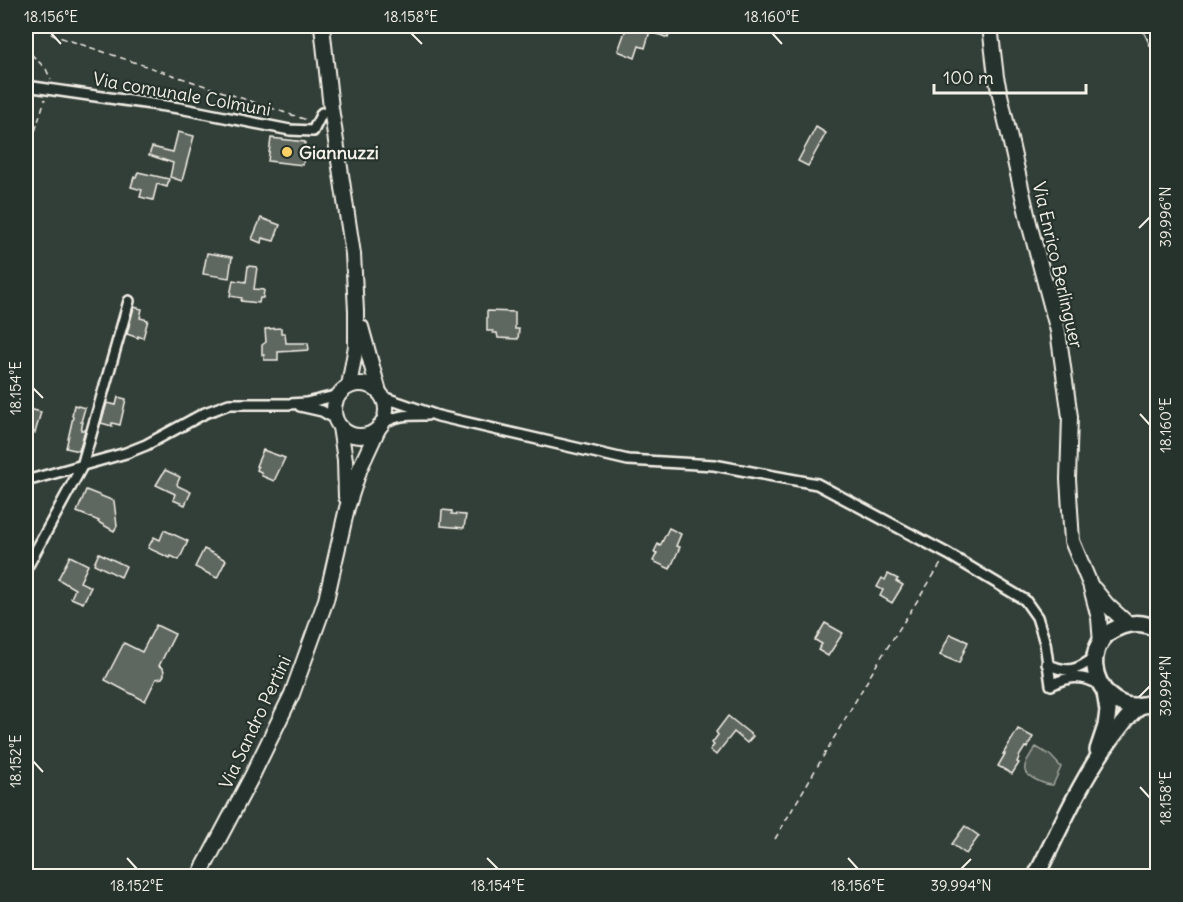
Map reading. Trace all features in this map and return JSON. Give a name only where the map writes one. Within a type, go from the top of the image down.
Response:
[{"type":"main road","points":[[1092,768],[1108,711],[1094,666],[1098,650],[1108,634],[1117,628],[1158,620]]},
{"type":"main road","points":[[1135,624],[1158,630]]},
{"type":"main road","points":[[1102,688],[1115,700],[1128,705],[1141,705],[1158,699]]},
{"type":"main road","points":[[1036,876],[1092,768],[1125,721],[1141,705]]},
{"type":"street","points":[[322,26],[331,108],[353,254],[356,311],[356,346],[344,391],[335,402],[334,411],[345,460],[346,508]]},
{"type":"street","name":"Via Enrico Berlinguer","points":[[990,26],[996,76],[1029,223],[1058,331],[1070,417],[1068,479],[1072,541],[1090,584],[1099,618],[1098,650]]},
{"type":"street","points":[[1150,26],[1158,43]]},
{"type":"street","name":"Via comunale Colmuni","points":[[26,86],[178,108],[290,130],[313,131],[322,113]]},
{"type":"street","points":[[26,569],[82,466],[129,301]]},
{"type":"street","points":[[346,508],[360,468],[386,411],[356,311]]},
{"type":"street","points":[[26,481],[126,453],[146,445],[205,413],[229,404],[306,403],[344,391],[357,384],[365,384],[373,387],[381,395],[438,416],[628,460],[714,465],[817,484],[948,554],[1025,600],[1037,617],[1045,643],[1051,685],[1073,677],[1091,679],[1102,688]]},
{"type":"street","points":[[289,404],[322,411],[346,432],[362,436],[370,434],[388,419],[408,415],[438,416]]},
{"type":"street","name":"Via Sandro Pertini","points":[[199,876],[292,694],[326,600],[346,508]]},
{"type":"street","name":"Via Enrico Berlinguer","points":[[1090,584],[1107,605],[1135,624]]},
{"type":"street","points":[[1047,664],[1056,668],[1073,670],[1081,667],[1098,650]]},
{"type":"path","points":[[26,35],[31,27],[39,26],[54,35],[309,121],[318,118],[322,113]]},
{"type":"path","points":[[26,45],[30,53],[46,69],[51,80],[26,161]]},
{"type":"path","points":[[775,839],[880,660],[948,554]]},
{"type":"shaded area","points":[[1036,747],[1050,755],[1061,767],[1053,785],[1034,779],[1026,773],[1026,763]]},
{"type":"building","points":[[627,26],[672,26],[668,38],[650,31],[645,48],[639,46],[635,58],[618,51]]},
{"type":"building","points":[[816,127],[826,133],[808,166],[798,161]]},
{"type":"building","points":[[178,132],[194,136],[182,181],[170,177],[173,163],[149,155],[152,147],[173,152]]},
{"type":"building","name":"Giannuzzi","points":[[271,138],[305,142],[303,165],[268,161]]},
{"type":"building","points":[[138,172],[169,179],[167,187],[157,184],[153,200],[140,197],[142,190],[131,187]]},
{"type":"building","points":[[261,218],[280,225],[274,241],[262,238],[261,243],[252,239]]},
{"type":"building","points":[[207,253],[232,257],[229,278],[203,274]]},
{"type":"building","points":[[248,266],[257,267],[254,289],[264,290],[263,298],[260,298],[259,303],[241,301],[242,298],[230,296],[233,280],[246,282]]},
{"type":"building","points":[[134,307],[142,309],[140,318],[148,320],[143,338],[127,334]]},
{"type":"building","points":[[487,311],[515,312],[515,329],[519,329],[518,339],[498,338],[497,333],[487,331]]},
{"type":"building","points":[[281,328],[281,333],[285,333],[286,343],[308,343],[309,350],[278,352],[278,360],[264,360],[262,345],[266,342],[265,329]]},
{"type":"building","points":[[118,397],[126,399],[120,425],[112,423],[112,426],[101,423],[107,403],[116,405]]},
{"type":"building","points":[[74,405],[85,408],[81,430],[85,430],[79,451],[66,448]]},
{"type":"building","points":[[26,408],[41,412],[28,450],[26,450]]},
{"type":"building","points":[[263,450],[285,458],[274,481],[262,476],[257,470],[256,466]]},
{"type":"building","points":[[165,470],[180,477],[178,486],[191,492],[185,505],[173,500],[175,494],[156,485]]},
{"type":"building","points":[[86,490],[114,501],[117,526],[114,531],[99,521],[77,512]]},
{"type":"building","points":[[442,510],[452,511],[452,514],[466,515],[464,528],[441,526]]},
{"type":"building","points":[[669,528],[681,534],[676,546],[680,547],[670,569],[653,561],[657,553],[654,552],[658,544],[660,546]]},
{"type":"building","points":[[164,530],[188,541],[179,560],[148,548],[154,537],[160,540]]},
{"type":"building","points":[[204,549],[226,560],[217,578],[195,567]]},
{"type":"building","points":[[99,553],[126,566],[121,577],[94,564]]},
{"type":"building","points":[[70,556],[88,565],[80,582],[91,587],[83,603],[71,598],[75,589],[58,579]]},
{"type":"building","points":[[888,574],[898,579],[896,581],[903,585],[892,603],[880,596],[883,590],[877,587],[882,578],[885,580]]},
{"type":"building","points":[[825,623],[843,633],[828,656],[818,650],[822,644],[815,640]]},
{"type":"building","points":[[156,625],[175,634],[159,666],[163,668],[164,675],[156,679],[145,701],[105,680],[124,643],[142,652]]},
{"type":"building","points":[[950,634],[968,642],[959,663],[940,655]]},
{"type":"building","points":[[728,716],[753,736],[747,743],[734,732],[716,755],[710,750],[714,745],[712,743],[718,735],[716,732]]},
{"type":"building","points":[[1018,729],[1033,737],[1020,755],[1017,762],[1019,763],[1012,774],[998,766]]},
{"type":"building","points":[[965,826],[979,836],[966,854],[952,844]]},
{"type":"place","name":"Giannuzzi","points":[[287,152]]}]
